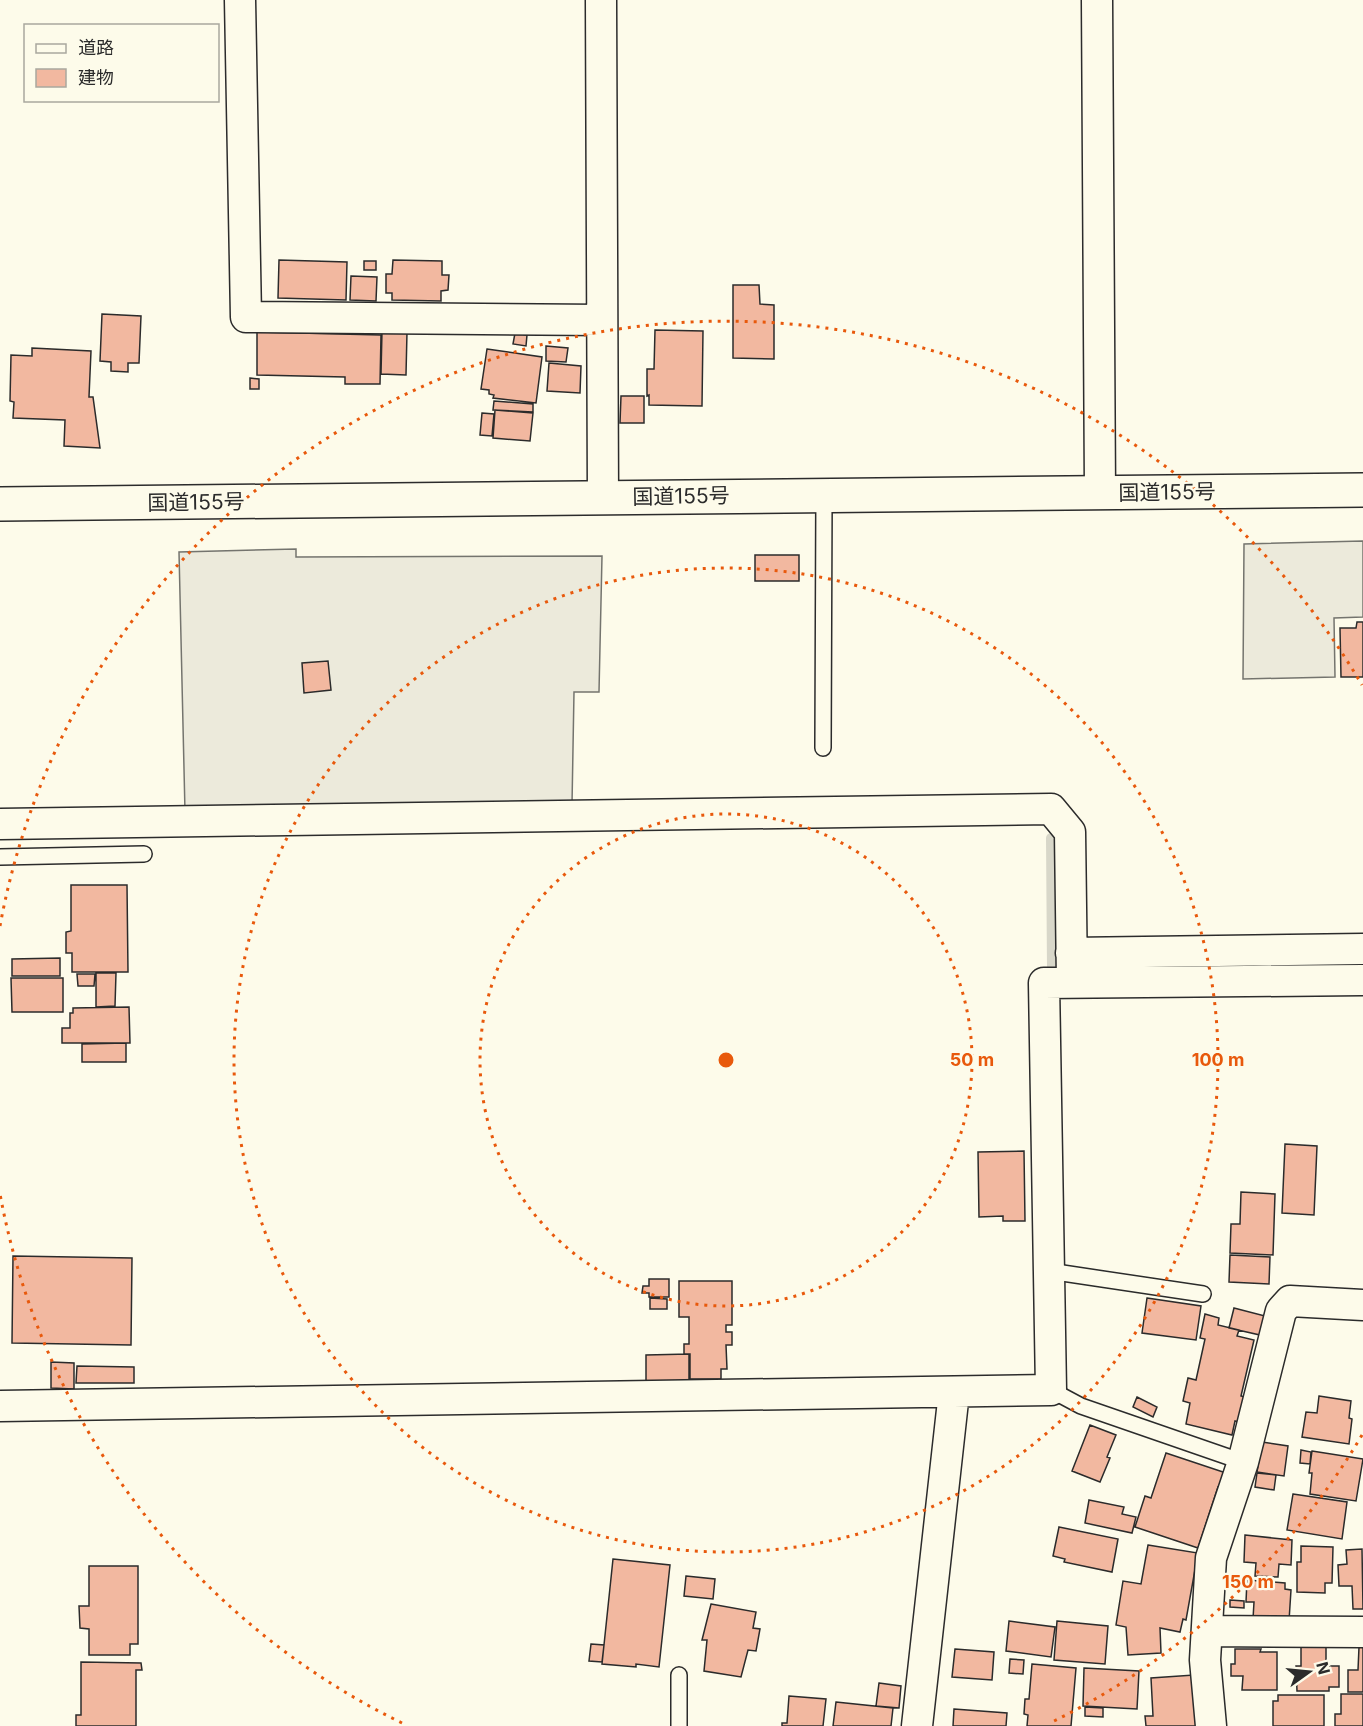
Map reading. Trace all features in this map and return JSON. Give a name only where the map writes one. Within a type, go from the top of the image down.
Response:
[{"type":"highway","name":"国道155号","points":[[0,504],[1363,490]]},
{"type":"street","points":[[240,0],[246,317],[602,320]]},
{"type":"street","points":[[601,0],[603,497]]},
{"type":"street","points":[[1097,0],[1100,492]]},
{"type":"street","points":[[0,824],[1051,809],[1070,832],[1072,968]]},
{"type":"street","points":[[0,1406],[1050,1390],[1044,983],[1072,968],[1363,949]]},
{"type":"street","points":[[1072,968],[1363,980]]},
{"type":"street","points":[[1211,1726],[1206,1660],[1211,1558],[1243,1462],[1281,1311],[1290,1301],[1363,1305]]},
{"type":"street","points":[[917,1726],[954,1392]]},
{"type":"street","points":[[1207,1631],[1363,1632]]},
{"type":"lane","points":[[824,495],[824,748]]},
{"type":"lane","points":[[0,856],[144,854]]},
{"type":"lane","points":[[1049,1271],[1203,1294]]},
{"type":"lane","points":[[1050,1390],[1081,1406],[1243,1462]]},
{"type":"lane","points":[[679,1726],[680,1675]]},
{"type":"shaded area","points":[[1363,541],[1363,617],[1334,618],[1335,677],[1243,679],[1244,544]]},
{"type":"shaded area","points":[[296,549],[296,557],[602,556],[599,692],[574,692],[572,805],[185,812],[179,552]]},
{"type":"building","points":[[279,260],[347,262],[346,300],[278,298]]},
{"type":"building","points":[[393,260],[442,261],[442,275],[449,275],[448,290],[441,291],[441,301],[392,300],[392,293],[386,293],[386,274],[392,274]]},
{"type":"building","points":[[364,261],[376,261],[376,270],[364,270]]},
{"type":"building","points":[[351,276],[377,277],[376,301],[350,300]]},
{"type":"building","points":[[733,285],[759,285],[760,304],[774,305],[774,359],[733,358]]},
{"type":"building","points":[[102,314],[141,316],[139,363],[128,363],[128,372],[111,371],[111,362],[100,361]]},
{"type":"building","points":[[655,330],[703,331],[702,406],[649,405],[647,369],[654,369]]},
{"type":"building","points":[[382,331],[407,332],[406,375],[381,374]]},
{"type":"building","points":[[257,332],[381,335],[380,384],[345,384],[345,377],[257,375]]},
{"type":"building","points":[[515,333],[527,335],[526,346],[513,344]]},
{"type":"building","points":[[546,346],[568,348],[566,362],[546,361]]},
{"type":"building","points":[[32,348],[91,351],[89,397],[93,397],[100,448],[64,446],[65,420],[13,418],[14,402],[10,401],[11,355],[32,356]]},
{"type":"building","points":[[487,349],[542,357],[536,403],[493,398],[494,395],[489,394],[489,390],[481,389]]},
{"type":"building","points":[[549,363],[581,366],[580,393],[547,391]]},
{"type":"building","points":[[250,378],[259,379],[259,389],[250,389]]},
{"type":"building","points":[[621,396],[644,396],[644,423],[620,423]]},
{"type":"building","points":[[494,401],[533,404],[533,412],[493,410]]},
{"type":"building","points":[[495,410],[533,413],[530,441],[493,438]]},
{"type":"building","points":[[482,413],[494,414],[492,436],[480,435]]},
{"type":"building","points":[[755,555],[799,555],[799,581],[755,581]]},
{"type":"building","points":[[1357,622],[1363,622],[1363,677],[1341,677],[1340,628],[1356,628]]},
{"type":"building","points":[[328,661],[331,690],[304,693],[302,663]]},
{"type":"building","points":[[71,885],[127,885],[128,972],[72,972],[72,953],[66,953],[66,932],[71,931]]},
{"type":"building","points":[[60,958],[60,976],[12,976],[12,959]]},
{"type":"building","points":[[96,973],[116,973],[115,1006],[96,1007]]},
{"type":"building","points":[[77,974],[95,974],[94,986],[78,986]]},
{"type":"building","points":[[11,978],[63,978],[63,1012],[12,1012]]},
{"type":"building","points":[[129,1007],[130,1043],[62,1043],[62,1028],[70,1028],[70,1013],[73,1013],[73,1008]]},
{"type":"building","points":[[126,1043],[126,1062],[82,1062],[82,1044]]},
{"type":"building","points":[[1285,1144],[1317,1146],[1314,1215],[1282,1213]]},
{"type":"building","points":[[1024,1151],[1025,1221],[1003,1221],[1003,1216],[979,1217],[978,1152]]},
{"type":"building","points":[[1241,1192],[1275,1194],[1273,1255],[1230,1253],[1231,1224],[1240,1224]]},
{"type":"building","points":[[1230,1255],[1270,1257],[1269,1284],[1229,1282]]},
{"type":"building","points":[[13,1256],[132,1258],[131,1345],[12,1343]]},
{"type":"building","points":[[649,1279],[669,1279],[669,1297],[649,1297],[649,1293],[642,1293],[643,1286],[649,1286]]},
{"type":"building","points":[[679,1281],[732,1281],[732,1325],[726,1325],[726,1332],[732,1332],[732,1345],[726,1345],[727,1369],[721,1369],[721,1379],[690,1379],[690,1354],[684,1354],[684,1344],[689,1344],[689,1317],[679,1317]]},
{"type":"building","points":[[650,1298],[667,1299],[667,1309],[650,1309]]},
{"type":"building","points":[[1147,1298],[1201,1306],[1196,1340],[1142,1333]]},
{"type":"building","points":[[1234,1308],[1265,1316],[1260,1335],[1229,1328]]},
{"type":"building","points":[[1205,1314],[1219,1318],[1218,1325],[1239,1330],[1237,1336],[1254,1340],[1241,1396],[1245,1397],[1239,1422],[1235,1421],[1232,1435],[1186,1424],[1190,1403],[1183,1401],[1188,1378],[1196,1380],[1205,1339],[1200,1338]]},
{"type":"building","points":[[689,1354],[689,1381],[646,1382],[646,1355]]},
{"type":"building","points":[[51,1362],[74,1363],[74,1389],[51,1388]]},
{"type":"building","points":[[77,1366],[134,1367],[134,1383],[76,1383]]},
{"type":"building","points":[[1319,1396],[1351,1401],[1349,1418],[1352,1419],[1349,1444],[1302,1437],[1306,1412],[1317,1413]]},
{"type":"building","points":[[1137,1397],[1157,1407],[1153,1417],[1133,1407]]},
{"type":"building","points":[[1090,1425],[1116,1435],[1100,1482],[1072,1471]]},
{"type":"building","points":[[1262,1442],[1288,1446],[1284,1476],[1257,1472]]},
{"type":"building","points":[[1301,1450],[1311,1452],[1310,1464],[1300,1463]]},
{"type":"building","points":[[1312,1451],[1363,1459],[1356,1501],[1310,1494],[1312,1473],[1309,1473]]},
{"type":"building","points":[[1166,1453],[1226,1473],[1221,1488],[1218,1487],[1198,1548],[1135,1527],[1145,1496],[1151,1498]]},
{"type":"building","points":[[1257,1473],[1276,1475],[1274,1490],[1255,1487]]},
{"type":"building","points":[[1293,1494],[1347,1502],[1342,1539],[1287,1530]]},
{"type":"building","points":[[1089,1500],[1124,1507],[1122,1514],[1136,1517],[1132,1533],[1085,1523]]},
{"type":"building","points":[[1059,1527],[1118,1539],[1112,1572],[1064,1562],[1065,1559],[1053,1556]]},
{"type":"building","points":[[1245,1535],[1292,1540],[1291,1565],[1279,1564],[1278,1577],[1255,1576],[1256,1563],[1244,1562]]},
{"type":"building","points":[[1148,1545],[1198,1553],[1186,1620],[1183,1619],[1180,1632],[1160,1628],[1161,1653],[1128,1655],[1126,1627],[1116,1625],[1123,1581],[1141,1584]]},
{"type":"building","points":[[1301,1546],[1333,1547],[1332,1583],[1325,1583],[1325,1593],[1297,1592],[1297,1562],[1301,1562]]},
{"type":"building","points":[[1362,1549],[1363,1609],[1353,1609],[1352,1586],[1339,1586],[1338,1565],[1347,1564],[1346,1550]]},
{"type":"building","points":[[613,1559],[670,1565],[659,1667],[602,1664]]},
{"type":"building","points":[[89,1566],[138,1566],[138,1644],[130,1644],[130,1655],[89,1655],[89,1629],[80,1628],[79,1606],[89,1606]]},
{"type":"building","points":[[686,1576],[715,1579],[713,1599],[684,1596]]},
{"type":"building","points":[[1247,1580],[1285,1583],[1285,1589],[1291,1590],[1289,1621],[1253,1619],[1254,1602],[1246,1602]]},
{"type":"building","points":[[1230,1600],[1244,1601],[1244,1608],[1230,1607]]},
{"type":"building","points":[[711,1604],[756,1612],[753,1628],[760,1629],[756,1651],[748,1650],[741,1677],[704,1671],[707,1640],[702,1640]]},
{"type":"building","points":[[1009,1621],[1055,1627],[1051,1657],[1006,1651]]},
{"type":"building","points":[[1057,1621],[1108,1626],[1105,1664],[1054,1660]]},
{"type":"building","points":[[591,1644],[604,1645],[602,1662],[589,1661]]},
{"type":"building","points":[[1301,1646],[1326,1646],[1326,1666],[1339,1666],[1339,1687],[1329,1687],[1329,1691],[1297,1691],[1296,1666],[1301,1666]]},
{"type":"building","points":[[1359,1647],[1363,1647],[1363,1692],[1348,1692],[1348,1670],[1358,1670]]},
{"type":"building","points":[[955,1649],[994,1652],[992,1680],[952,1677]]},
{"type":"building","points":[[1235,1649],[1261,1649],[1260,1652],[1277,1652],[1277,1690],[1242,1690],[1243,1676],[1231,1676],[1231,1664],[1235,1664]]},
{"type":"building","points":[[1010,1659],[1024,1660],[1023,1674],[1009,1673]]},
{"type":"building","points":[[81,1662],[141,1663],[142,1670],[136,1670],[136,1726],[76,1726],[76,1715],[81,1715]]},
{"type":"building","points":[[1032,1664],[1076,1668],[1071,1726],[1027,1726],[1028,1715],[1024,1714],[1025,1699],[1029,1699]]},
{"type":"building","points":[[1084,1668],[1139,1671],[1137,1709],[1083,1706]]},
{"type":"building","points":[[1194,1675],[1197,1726],[1146,1726],[1145,1716],[1153,1716],[1151,1678]]},
{"type":"building","points":[[879,1683],[901,1686],[899,1708],[876,1706]]},
{"type":"building","points":[[1341,1694],[1363,1694],[1363,1726],[1335,1726],[1335,1714],[1341,1714]]},
{"type":"building","points":[[1278,1695],[1324,1695],[1324,1726],[1273,1726],[1273,1701],[1278,1701]]},
{"type":"building","points":[[789,1696],[826,1699],[823,1726],[782,1726],[782,1723],[787,1723]]},
{"type":"building","points":[[836,1702],[893,1708],[891,1726],[833,1726]]},
{"type":"building","points":[[1085,1707],[1103,1708],[1103,1717],[1085,1716]]},
{"type":"building","points":[[954,1709],[1007,1713],[1006,1726],[953,1726]]},
{"type":"waterway","points":[[1051,838],[1052,969]]}]
